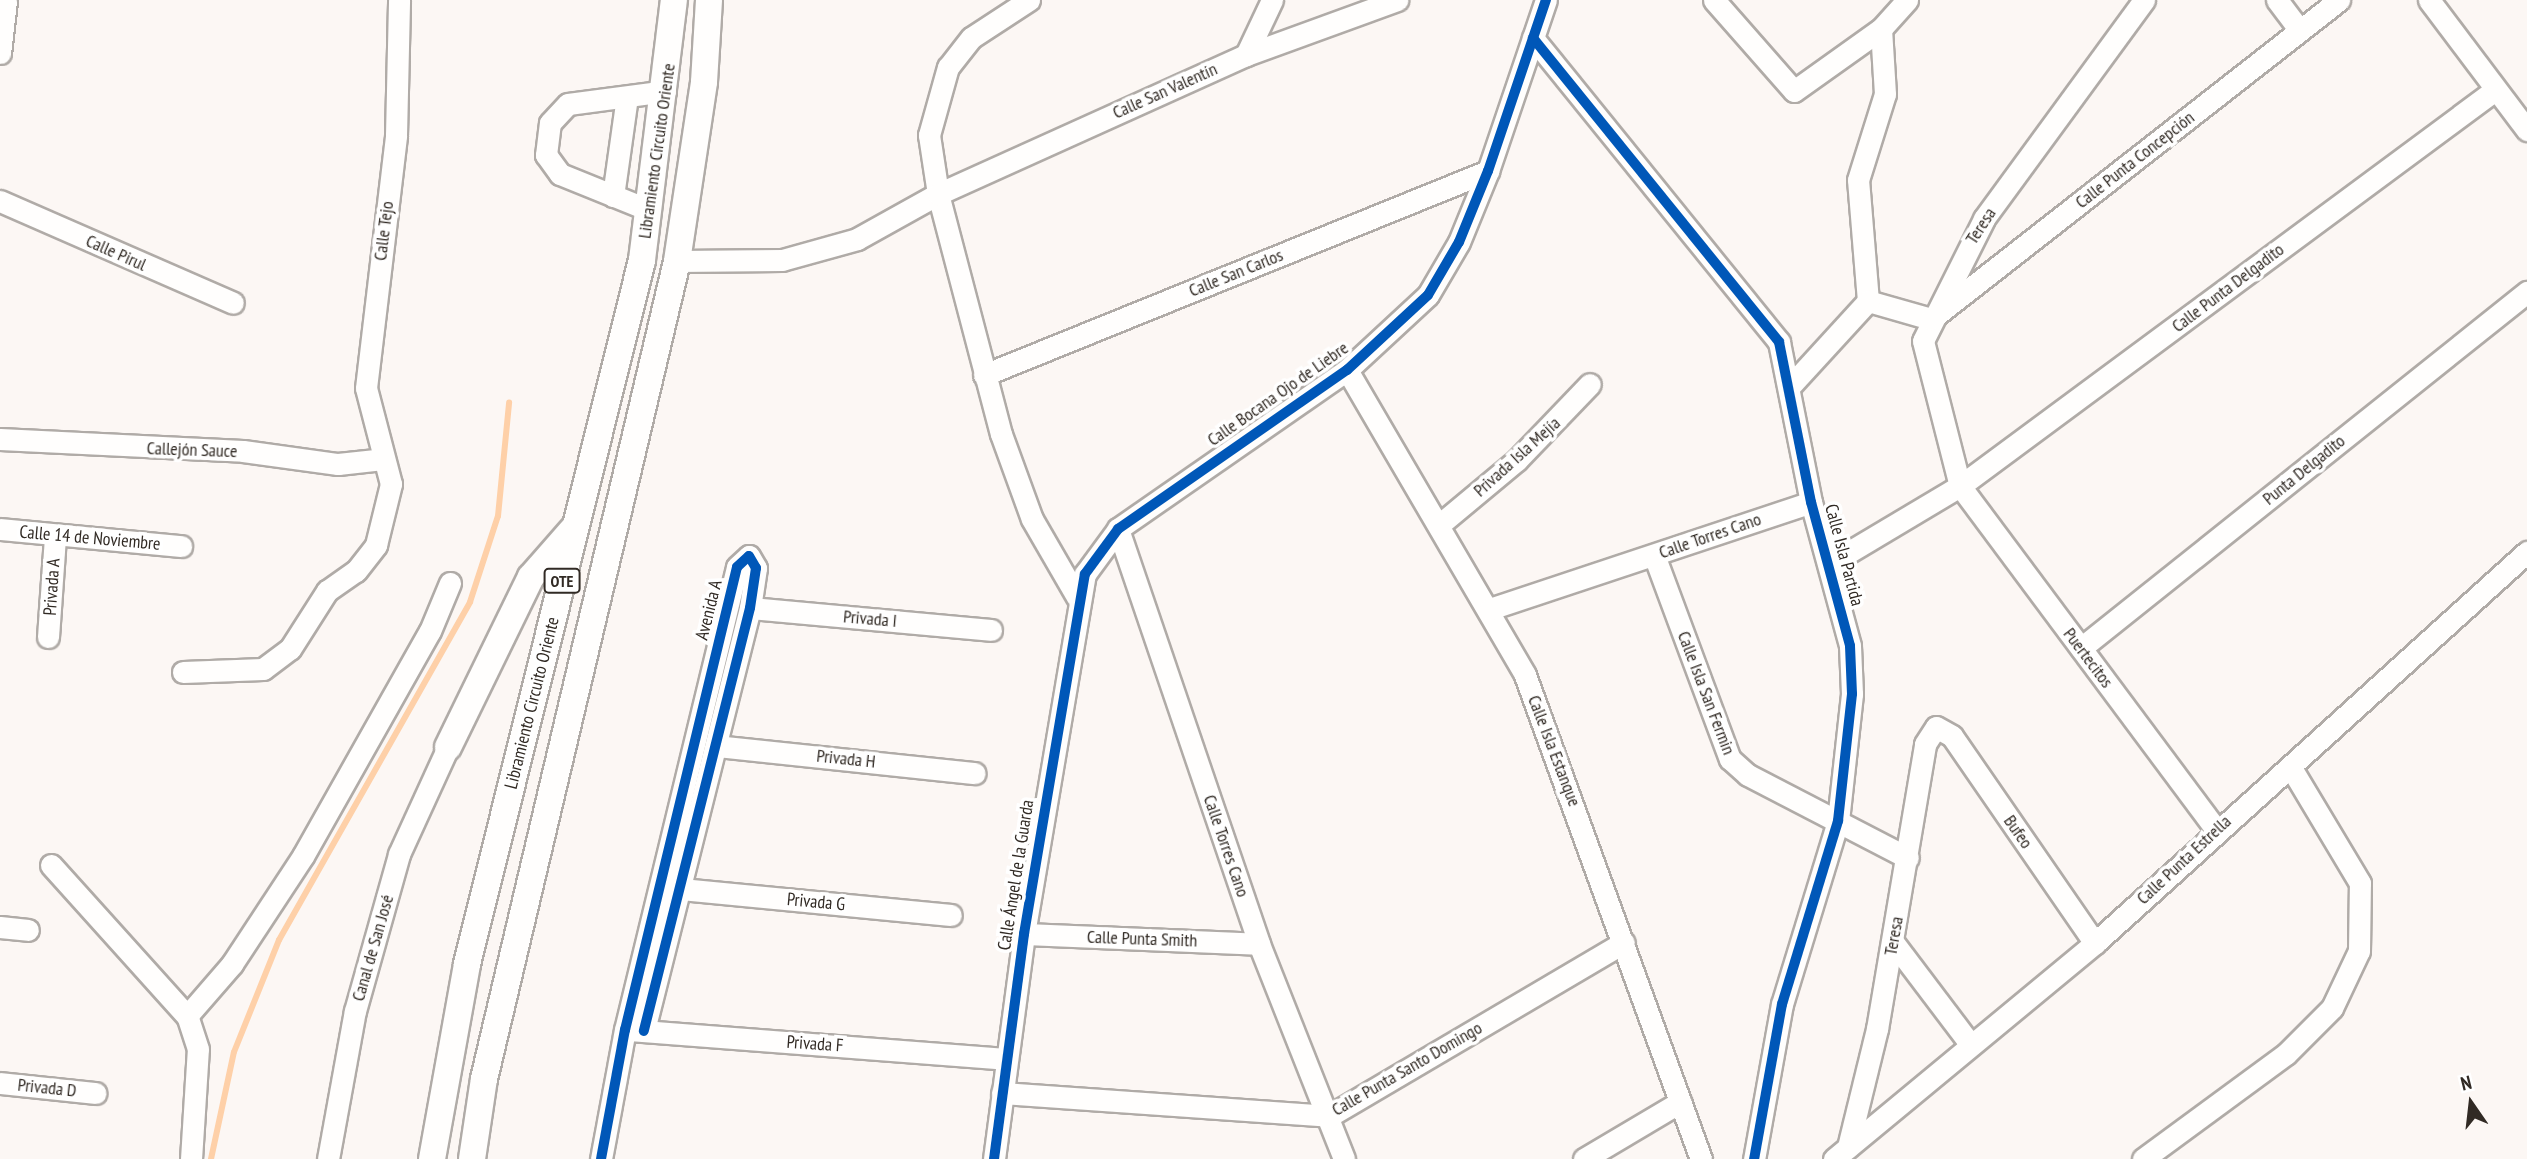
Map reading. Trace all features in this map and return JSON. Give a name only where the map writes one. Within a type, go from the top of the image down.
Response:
[{"type":"main road","name":"Libramiento Circuito Oriente","points":[[432,1159],[467,964],[575,527],[649,210],[674,0]]},
{"type":"main road","name":"Libramiento Circuito Oriente","points":[[472,1159],[484,1079],[677,261],[704,82],[709,0]]},
{"type":"main road","points":[[448,747],[531,578],[575,527]]},
{"type":"street","points":[[1,47],[6,0]]},
{"type":"street","name":"Calle Tejo","points":[[183,673],[263,669],[290,649],[327,590],[356,572],[376,545],[391,484],[366,387],[396,135],[399,0]]},
{"type":"street","points":[[1029,0],[971,38],[948,67],[929,135],[938,194],[984,375],[1032,519],[1077,597]]},
{"type":"street","points":[[1246,54],[1272,0]]},
{"type":"street","name":"Calle San Valentín","points":[[677,261],[742,265],[816,252],[897,220],[938,194],[1246,54],[1397,0]]},
{"type":"street","name":"Calle Bocana Ojo de Liebre","points":[[1077,597],[1097,554],[1118,529],[1347,370],[1427,295],[1459,242],[1488,171],[1546,0]]},
{"type":"street","points":[[1714,0],[1794,91],[1881,29],[1908,0]]},
{"type":"street","name":"Teresa","points":[[1960,486],[1923,341],[1931,319],[1984,219],[2144,0]]},
{"type":"street","points":[[2277,0],[2300,30]]},
{"type":"street","name":"Calle Punta Concepción","points":[[1931,319],[2339,0]]},
{"type":"street","points":[[2429,0],[2527,130]]},
{"type":"street","points":[[1792,384],[1868,302],[1858,180],[1885,94],[1881,29]]},
{"type":"street","name":"Calle Isla Partida","points":[[1533,38],[1770,326],[1792,384],[1811,502],[1853,663],[1838,821],[1782,1004],[1754,1159]]},
{"type":"street","name":"Calle Punta Delgadito","points":[[1960,486],[2496,89]]},
{"type":"street","points":[[649,210],[560,174],[547,155],[550,123],[568,104],[665,91]]},
{"type":"street","points":[[612,196],[627,97]]},
{"type":"street","name":"Calle San Carlos","points":[[984,375],[1488,171]]},
{"type":"street","name":"Calle Pirul","points":[[0,201],[233,303]]},
{"type":"street","name":"Punta Delgadito","points":[[2081,648],[2527,292]]},
{"type":"street","points":[[1868,302],[1931,319]]},
{"type":"street","name":"Calle Isla Estanque","points":[[1347,370],[1490,609],[1541,712],[1701,1159]]},
{"type":"street","name":"Privada Isla Mejía","points":[[1438,525],[1517,460],[1590,384]]},
{"type":"street","name":"Callejón Sauce","points":[[0,439],[243,451],[338,464],[383,459]]},
{"type":"street","points":[[1829,564],[1960,486]]},
{"type":"street","name":"Puertecitos","points":[[1960,486],[2216,830]]},
{"type":"street","name":"Calle Torres Cano","points":[[1490,609],[1811,502]]},
{"type":"street","name":"Calle 14 de Noviembre","points":[[0,529],[55,537],[181,546]]},
{"type":"street","name":"Calle Torres Cano","points":[[1118,529],[1259,944],[1344,1159]]},
{"type":"street","name":"Privada A","points":[[48,637],[55,537]]},
{"type":"street","name":"Calle Punta Estrella","points":[[1841,1153],[2095,943],[2216,830],[2527,552]]},
{"type":"street","name":"Calle Isla San Fermin","points":[[1654,555],[1730,759],[1748,775],[1908,858]]},
{"type":"street","name":"Avenida A","points":[[601,1159],[634,1031],[737,567],[749,556],[756,568],[750,608],[681,889],[634,1031]]},
{"type":"street","points":[[187,1016],[232,964],[303,856],[430,631],[450,583]]},
{"type":"street","name":"Calle Ángel de la Guarda","points":[[994,1159],[1005,1059],[1077,597]]},
{"type":"street","name":"Privada I","points":[[750,608],[991,630]]},
{"type":"street","name":"Teresa","points":[[1841,1153],[1893,942],[1925,744],[1936,727]]},
{"type":"street","name":"Bufeo","points":[[1936,727],[1952,736],[2095,943]]},
{"type":"street","name":"Privada H","points":[[716,746],[975,773]]},
{"type":"street","name":"Canal de San José","points":[[328,1159],[355,1011],[399,855],[448,747]]},
{"type":"street","points":[[2143,1159],[2286,1054],[2332,1008],[2359,951],[2360,883],[2290,766]]},
{"type":"street","points":[[51,865],[187,1016],[198,1049],[191,1159]]},
{"type":"street","name":"Privada G","points":[[681,889],[951,915]]},
{"type":"street","points":[[0,927],[27,930]]},
{"type":"street","name":"Calle Punta Smith","points":[[1024,934],[1259,944]]},
{"type":"street","name":"Calle Punta Santo Domingo","points":[[1002,1093],[1329,1116],[1624,942]]},
{"type":"street","points":[[1893,942],[1971,1045]]},
{"type":"street","name":"Privada F","points":[[634,1031],[1005,1059]]},
{"type":"street","name":"Privada D","points":[[0,1083],[95,1093]]},
{"type":"street","points":[[1584,1159],[1680,1102]]},
{"type":"waterway","points":[[211,1159],[234,1052],[279,940],[470,602],[498,516],[509,403]]},
{"type":"cycle path","points":[[994,1159],[1024,934],[1085,574],[1118,529],[1347,370],[1428,295],[1459,242],[1488,171],[1546,0]]},
{"type":"cycle path","points":[[1533,38],[1779,342],[1811,502],[1850,646],[1852,694],[1838,821],[1782,1004],[1754,1159]]},
{"type":"cycle path","points":[[601,1159],[625,1030],[737,567],[749,556],[756,568],[750,608],[644,1031]]}]
